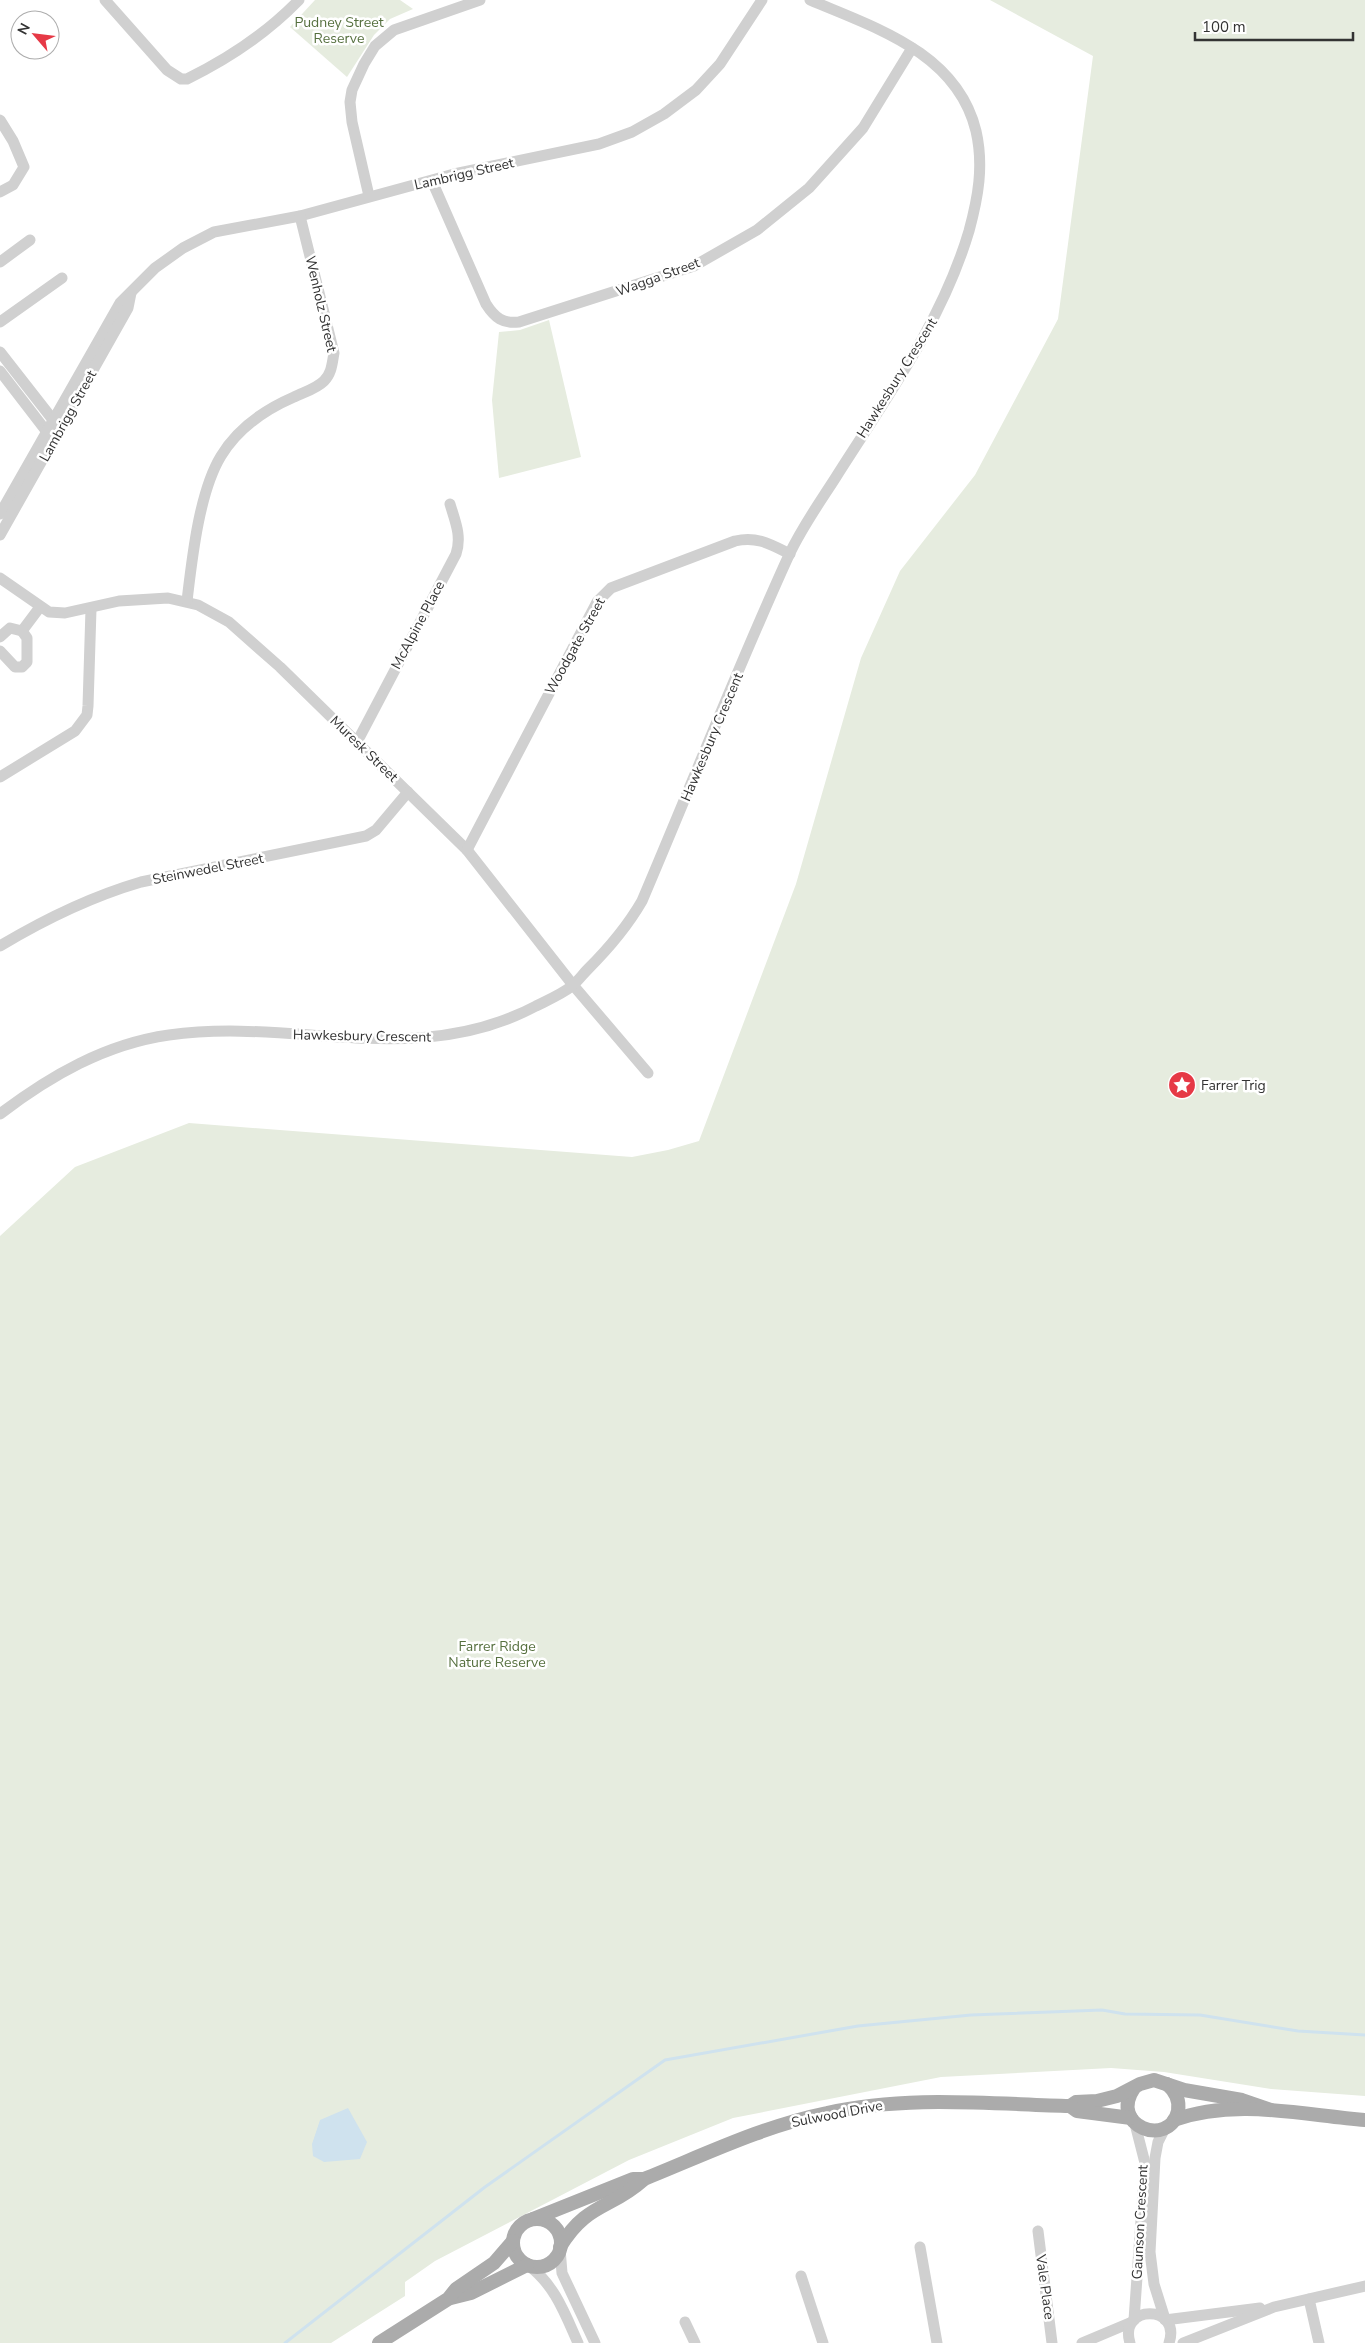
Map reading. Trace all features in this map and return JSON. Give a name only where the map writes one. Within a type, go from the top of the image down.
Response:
[{"type":"main road","name":"Sulwood Drive","points":[[1070,2106],[1076,2102],[1097,2101],[1134,2088],[1146,2081],[1161,2081],[1184,2090],[1242,2100],[1271,2110]]},
{"type":"main road","points":[[1167,2084],[1173,2090],[1179,2105],[1170,2124]]},
{"type":"main road","points":[[1133,2121],[1128,2099],[1134,2088]]},
{"type":"main road","name":"Sulwood Drive","points":[[532,2219],[633,2180],[644,2179],[778,2125],[855,2107],[929,2102],[1070,2106],[1077,2110],[1133,2121],[1150,2131],[1197,2112],[1214,2109],[1271,2110],[1365,2120]]},
{"type":"main road","name":"Sulwood Drive","points":[[560,2248],[570,2231],[585,2215],[633,2190],[644,2179]]},
{"type":"main road","points":[[379,2343],[448,2299],[471,2292],[528,2265],[545,2265],[554,2259],[560,2248],[560,2236],[554,2226],[544,2220],[532,2219],[517,2229],[513,2241],[494,2263],[456,2289],[448,2299]]},
{"type":"main road","points":[[513,2241],[518,2258],[528,2265]]},
{"type":"street","points":[[105,0],[167,70],[181,80],[187,79],[240,51],[282,18],[299,0]]},
{"type":"street","points":[[368,196],[352,122],[350,102],[352,90],[364,64],[375,46],[394,30],[480,0]]},
{"type":"street","name":"Lambrigg Street","points":[[0,514],[120,302],[155,268],[183,248],[214,232],[300,216],[454,174],[599,144],[632,132],[664,114],[696,90],[720,64],[762,0]]},
{"type":"street","name":"Hawkesbury Crescent","points":[[0,1114],[31,1090],[64,1070],[98,1054],[145,1040],[206,1031],[402,1039],[433,1038],[465,1033],[497,1024],[526,1011],[573,985],[615,942],[642,902],[790,554],[941,307],[965,245],[981,181],[976,132],[969,112],[952,81],[938,66],[912,48],[869,25],[810,0]]},
{"type":"street","name":"Wagga Street","points":[[432,181],[486,304],[499,320],[509,323],[519,322],[694,266],[757,230],[809,188],[863,128],[912,48]]},
{"type":"street","points":[[0,120],[13,141],[24,167],[13,185],[0,192]]},
{"type":"street","name":"Wenholz Street","points":[[186,601],[208,486],[221,456],[253,420],[269,409],[315,388],[330,374],[334,353],[300,216]]},
{"type":"street","points":[[0,262],[30,240]]},
{"type":"street","points":[[0,322],[62,278]]},
{"type":"street","name":"Lambrigg Street","points":[[0,535],[61,430],[128,308],[131,293]]},
{"type":"street","points":[[0,352],[61,430]]},
{"type":"street","points":[[0,371],[54,442]]},
{"type":"street","name":"McAlpine Place","points":[[357,742],[456,554],[459,534],[450,504]]},
{"type":"street","name":"Woodgate Street","points":[[467,850],[597,602],[604,594],[611,588],[735,541],[749,538],[762,540],[790,554]]},
{"type":"street","name":"Muresk Street","points":[[0,578],[49,612],[65,613],[91,609],[119,601],[152,598],[186,601],[215,613],[230,622],[357,742],[467,850],[573,985],[648,1073]]},
{"type":"street","points":[[22,631],[40,607]]},
{"type":"street","points":[[0,777],[75,731],[83,723],[88,706],[91,609]]},
{"type":"street","points":[[0,637],[10,628],[22,631],[27,638],[28,648],[25,665],[19,667],[12,665],[0,651]]},
{"type":"street","name":"Steinwedel Street","points":[[0,946],[52,916],[114,890],[141,882],[366,836],[376,830],[408,792]]},
{"type":"street","name":"Gaunson Crescent","points":[[1130,2343],[1128,2332],[1133,2321],[1145,2163],[1133,2121]]},
{"type":"street","name":"Gaunson Crescent","points":[[1169,2343],[1170,2330],[1165,2320],[1153,2277],[1150,2252],[1158,2142],[1170,2124]]},
{"type":"street","name":"Vale Place","points":[[1038,2231],[1052,2343]]},
{"type":"street","points":[[920,2247],[937,2343]]},
{"type":"street","points":[[560,2248],[562,2273],[595,2343]]},
{"type":"street","points":[[528,2265],[548,2282],[557,2296],[578,2343]]},
{"type":"street","points":[[801,2276],[823,2343]]},
{"type":"street","points":[[1183,2343],[1274,2307],[1365,2286]]},
{"type":"street","points":[[1309,2299],[1319,2343]]},
{"type":"street","points":[[1082,2343],[1149,2313],[1165,2320],[1219,2311],[1274,2307]]},
{"type":"street","points":[[685,2322],[695,2343]]},
{"type":"green space","name":"Pudney Street Reserve","points":[[315,0],[400,0],[413,9],[390,19],[374,35],[347,77],[290,27]]},
{"type":"green space","name":"Farrer Ridge Nature Reserve","points":[[990,0],[1365,0],[1365,2096],[1271,2089],[1164,2072],[1111,2068],[941,2077],[733,2118],[629,2160],[435,2261],[405,2282],[405,2296],[331,2343],[0,2343],[0,1236],[75,1167],[189,1123],[632,1157],[668,1150],[699,1141],[796,884],[861,658],[900,571],[975,475],[1058,319],[1093,56]]},
{"type":"green space","points":[[549,320],[581,457],[499,478],[492,400],[499,332],[520,330]]},
{"type":"water","points":[[348,2108],[367,2142],[360,2159],[324,2162],[313,2156],[312,2144],[320,2120]]},
{"type":"waterway","points":[[285,2343],[485,2187],[665,2060],[858,2026],[971,2015],[1102,2010],[1125,2014],[1200,2015],[1298,2031],[1365,2035]]},
{"type":"place","name":"Farrer Trig","points":[[1182,1085]]}]
